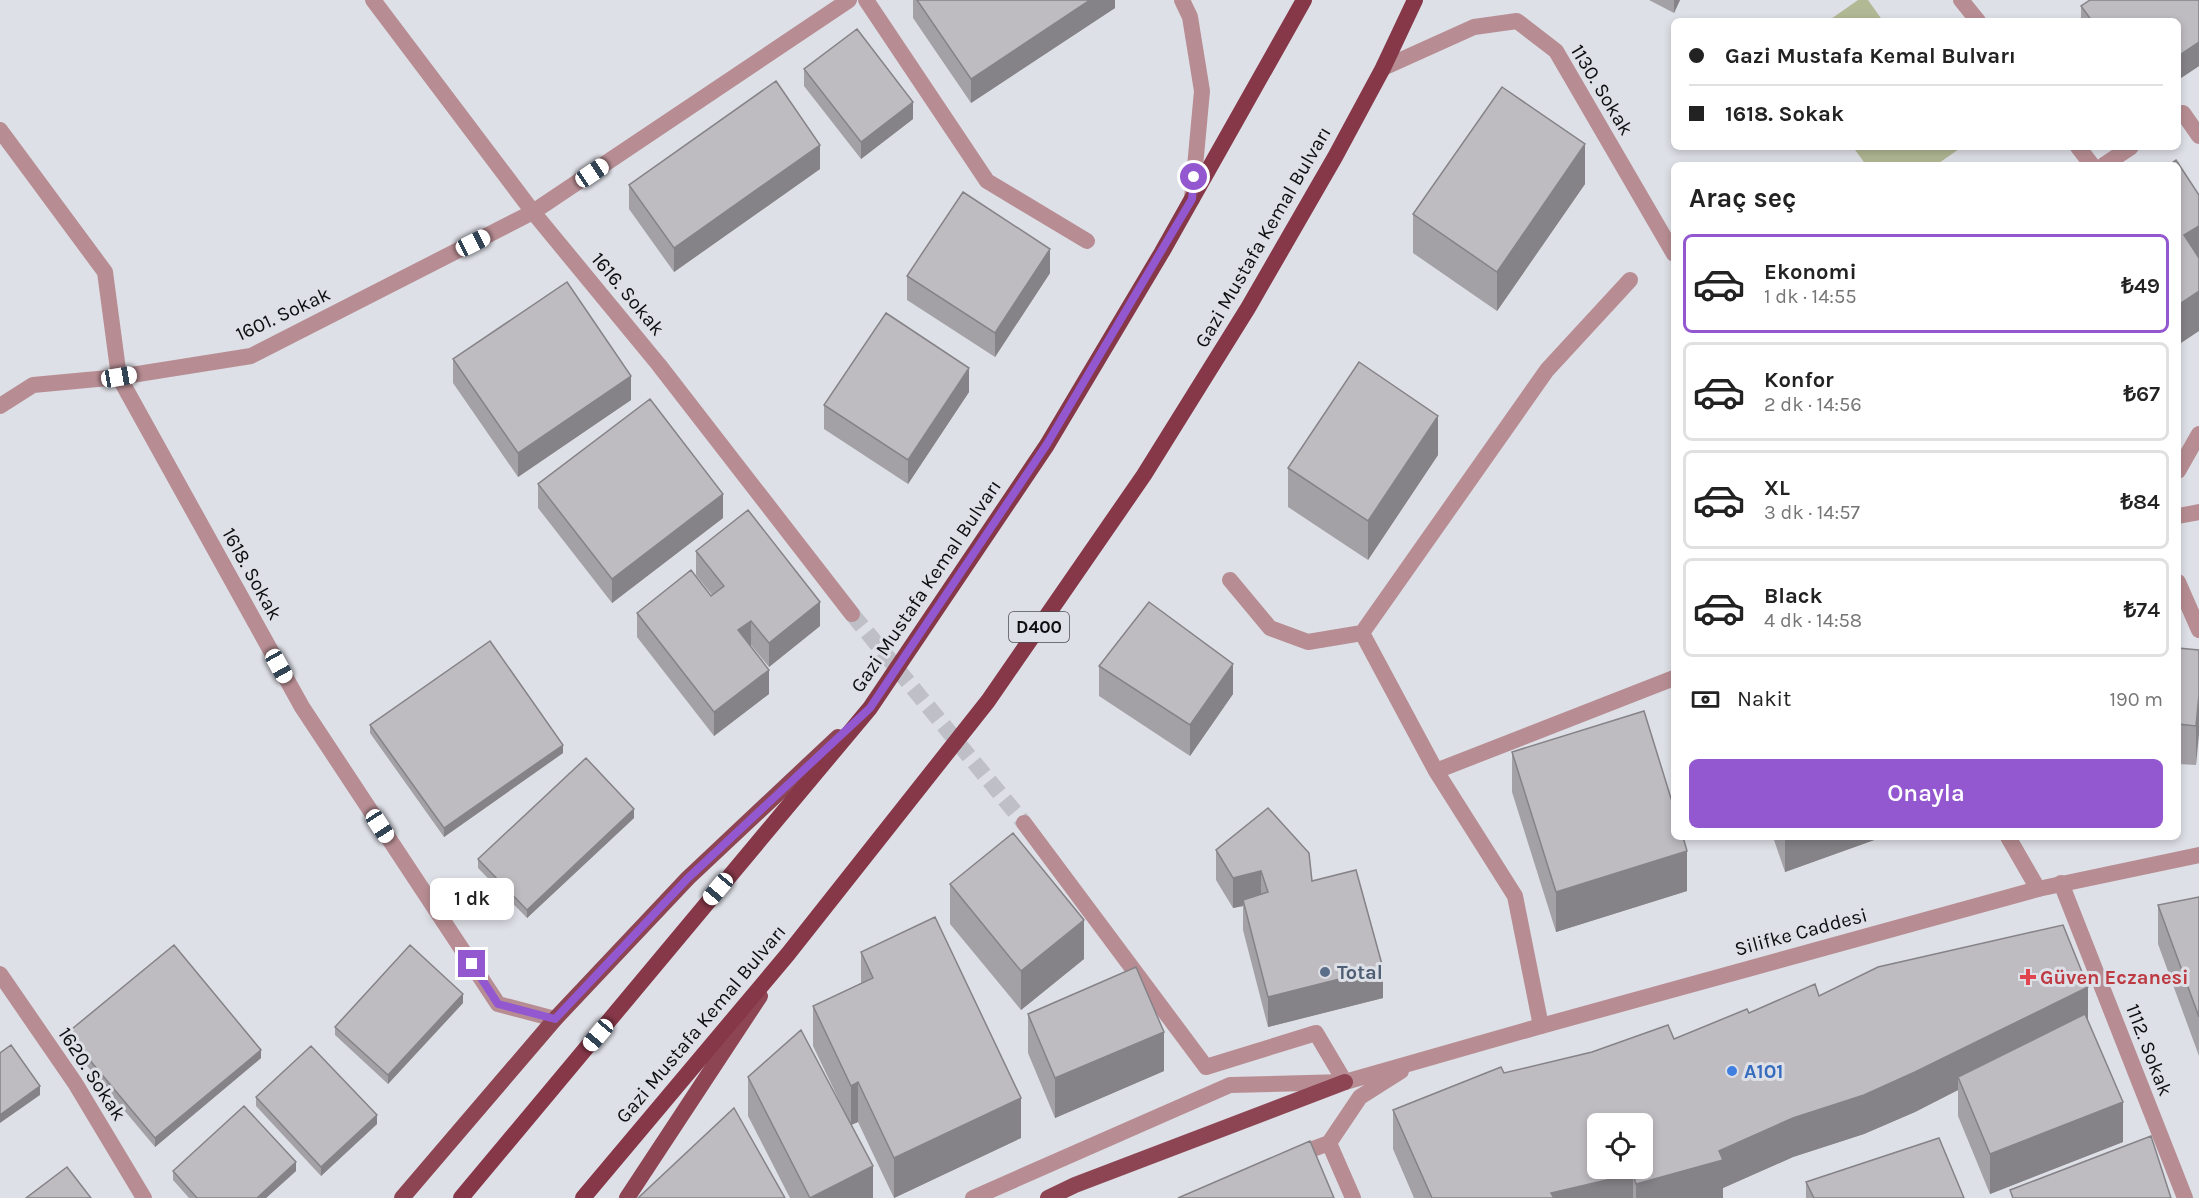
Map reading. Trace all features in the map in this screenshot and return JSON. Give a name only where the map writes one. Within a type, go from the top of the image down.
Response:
[{"type":"highway","name":"Gazi Mustafa Kemal Bulvarı","points":[[462,1198],[870,708],[1047,444],[1192,199],[1304,0]]},
{"type":"highway","name":"Gazi Mustafa Kemal Bulvarı","points":[[583,1198],[788,954],[988,701],[1144,475],[1248,308],[1335,157],[1383,68],[1415,0]]},
{"type":"main road","points":[[402,1198],[555,1019],[688,878],[870,708]]},
{"type":"main road","points":[[627,1198],[788,954]]},
{"type":"main road","points":[[1048,1198],[1075,1185],[1345,1082]]},
{"type":"street","name":"1616. Sokak","points":[[373,0],[533,213],[659,365],[852,614]]},
{"type":"street","name":"1601. Sokak","points":[[0,406],[33,385],[119,377],[251,356],[533,213],[849,0]]},
{"type":"street","points":[[866,0],[987,182],[1087,241]]},
{"type":"street","points":[[1182,0],[1190,17],[1202,91],[1192,199]]},
{"type":"street","points":[[1962,0],[1976,18]]},
{"type":"street","name":"1130. Sokak","points":[[1383,68],[1474,27],[1517,21],[1556,51],[1671,249]]},
{"type":"street","points":[[2181,114],[2183,113],[2199,136]]},
{"type":"street","name":"1618. Sokak","points":[[0,130],[105,272],[119,377],[302,707],[498,1004],[555,1019]]},
{"type":"street","points":[[2080,150],[2090,162]]},
{"type":"street","points":[[2108,162],[2126,150]]},
{"type":"street","points":[[1230,580],[1270,628],[1308,642],[1362,633],[1547,370],[1630,280]]},
{"type":"street","points":[[2181,466],[2199,434]]},
{"type":"street","points":[[2181,515],[2199,512]]},
{"type":"street","points":[[2181,589],[2199,630]]},
{"type":"street","points":[[1362,633],[1436,771],[1515,896],[1541,1026]]},
{"type":"street","points":[[1436,771],[1671,679]]},
{"type":"street","points":[[1024,823],[1206,1067],[1316,1033],[1345,1082]]},
{"type":"street","points":[[2010,840],[2038,889]]},
{"type":"street","name":"Silifke Caddesi","points":[[973,1198],[1230,1085],[1345,1082],[2038,889],[2199,855]]},
{"type":"street","name":"1112. Sokak","points":[[2061,884],[2184,1198]]},
{"type":"street","name":"1620. Sokak","points":[[0,974],[75,1083],[144,1198]]},
{"type":"street","name":"Silifke Caddesi","points":[[1329,1143],[1360,1097],[1418,1060]]},
{"type":"street","points":[[1284,1160],[1329,1143],[1353,1198]]},
{"type":"green space","points":[[1858,0],[1868,0],[1881,18],[1832,18]]},
{"type":"green space","points":[[1855,150],[1958,150],[1940,162],[1864,162]]},
{"type":"building","points":[[917,0],[1090,0],[971,79]]},
{"type":"building","points":[[2090,0],[2199,0],[2199,42],[2181,54],[2181,18],[2090,18],[2081,6]]},
{"type":"building","points":[[857,29],[913,102],[861,142],[804,69]]},
{"type":"building","points":[[776,81],[820,145],[674,248],[629,185]]},
{"type":"building","points":[[1502,87],[1585,144],[1497,272],[1413,214]]},
{"type":"building","points":[[2181,168],[2199,195],[2199,226],[2184,235],[2199,258],[2199,291],[2181,303]]},
{"type":"building","points":[[963,192],[1050,249],[995,333],[907,276]]},
{"type":"building","points":[[567,282],[631,376],[518,453],[453,359]]},
{"type":"building","points":[[886,313],[969,368],[908,460],[824,405]]},
{"type":"building","points":[[1359,362],[1438,416],[1368,521],[1288,468]]},
{"type":"building","points":[[650,399],[723,494],[612,579],[538,484]]},
{"type":"building","points":[[748,510],[820,602],[769,643],[751,621],[738,630],[769,670],[714,712],[637,613],[691,570],[711,596],[724,586],[696,551]]},
{"type":"building","points":[[1149,602],[1233,664],[1190,725],[1099,666]]},
{"type":"building","points":[[490,641],[563,745],[444,828],[370,725]]},
{"type":"building","points":[[2181,648],[2199,650],[2196,726],[2181,724]]},
{"type":"building","points":[[1644,711],[1671,798],[1671,840],[1684,840],[1687,851],[1556,892],[1512,752]]},
{"type":"building","points":[[586,758],[634,809],[527,910],[478,859]]},
{"type":"building","points":[[1268,808],[1309,853],[1312,881],[1356,870],[1383,968],[1268,997],[1243,900],[1268,892],[1261,871],[1233,878],[1216,850]]},
{"type":"building","points":[[1013,833],[1084,920],[1021,971],[950,884]]},
{"type":"building","points":[[2199,897],[2199,1017],[2158,905]]},
{"type":"building","points":[[935,917],[1021,1098],[894,1158],[858,1082],[851,1086],[813,1006],[873,978],[861,952]]},
{"type":"building","points":[[2063,925],[2088,987],[1864,1095],[1793,1118],[1719,1151],[1723,1160],[1636,1184],[1634,1179],[1653,1179],[1653,1113],[1587,1113],[1587,1179],[1611,1179],[1551,1193],[1554,1198],[1432,1198],[1393,1110],[1501,1067],[1504,1073],[1592,1052],[1668,1025],[1674,1039],[1747,1009],[1749,1013],[1815,984],[1819,996],[1878,967]]},
{"type":"building","points":[[174,945],[261,1050],[155,1138],[67,1033]]},
{"type":"building","points":[[410,945],[463,994],[388,1075],[335,1027]]},
{"type":"building","points":[[1136,967],[1164,1032],[1055,1078],[1028,1014]]},
{"type":"building","points":[[2085,1014],[2123,1102],[1990,1154],[1958,1077]]},
{"type":"building","points":[[801,1030],[873,1166],[810,1198],[748,1077]]},
{"type":"building","points":[[11,1045],[40,1086],[0,1115],[0,1053]]},
{"type":"building","points":[[311,1046],[377,1115],[321,1167],[256,1097]]},
{"type":"building","points":[[244,1106],[296,1162],[257,1198],[197,1198],[173,1171]]},
{"type":"building","points":[[734,1108],[785,1198],[638,1198]]},
{"type":"building","points":[[2151,1136],[2171,1198],[2013,1198],[2010,1190]]},
{"type":"building","points":[[1939,1138],[1964,1198],[1814,1198],[1806,1182]]},
{"type":"building","points":[[1310,1141],[1334,1198],[1178,1198]]},
{"type":"building","points":[[67,1167],[91,1198],[26,1198]]},
{"type":"tunnel","points":[[852,614],[1024,823]]},
{"type":"place","name":"Total","points":[[1325,972]]},
{"type":"place","name":"Güven Eczanesi","points":[[2028,977]]},
{"type":"place","name":"A101","points":[[1732,1071]]},
{"type":"route","points":[[472,964],[498,1004],[555,1019],[688,878],[870,708],[1047,444],[1192,199],[1194,177]]}]
